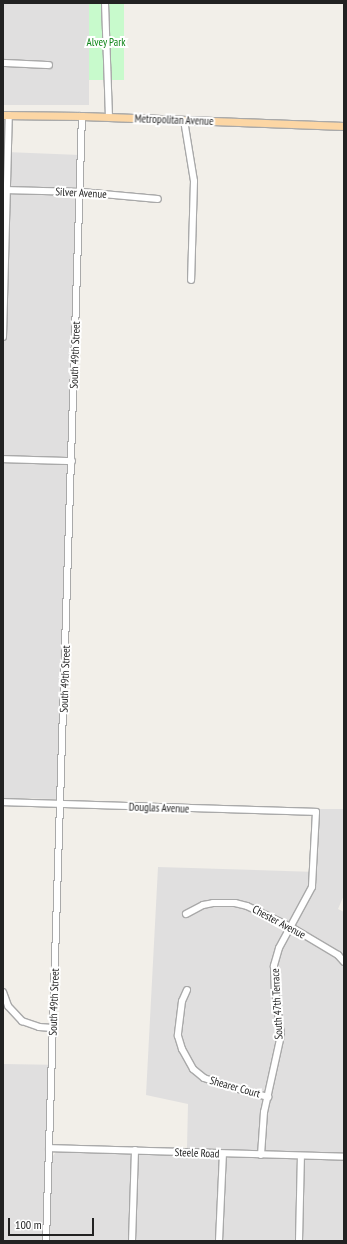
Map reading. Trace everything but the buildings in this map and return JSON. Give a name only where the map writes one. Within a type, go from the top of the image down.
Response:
[{"type":"main road","name":"Metropolitan Avenue","points":[[6,115],[82,116],[344,126]]},
{"type":"street","points":[[105,3],[109,117]]},
{"type":"street","points":[[3,63],[49,65]]},
{"type":"street","points":[[3,337],[6,115]]},
{"type":"street","name":"South 49th Street","points":[[46,1241],[81,192],[82,116]]},
{"type":"street","points":[[184,120],[194,181],[191,280]]},
{"type":"street","name":"Silver Avenue","points":[[5,190],[81,192],[158,199]]},
{"type":"street","points":[[3,459],[72,461]]},
{"type":"street","name":"Douglas Avenue","points":[[3,802],[316,812]]},
{"type":"street","name":"South 47th Terrace","points":[[261,1155],[264,1112],[281,1035],[275,990],[274,966],[279,948],[312,887],[316,812]]},
{"type":"street","name":"Chester Avenue","points":[[186,914],[203,905],[213,902],[235,903],[247,906],[291,927],[338,955],[344,962]]},
{"type":"street","name":"Shearer Court","points":[[187,990],[182,1001],[178,1036],[182,1048],[193,1069],[204,1078],[217,1083],[268,1097]]},
{"type":"street","points":[[3,992],[8,1006],[22,1021],[39,1027],[53,1028]]},
{"type":"street","name":"Steele Road","points":[[49,1148],[344,1157]]},
{"type":"street","points":[[132,1241],[135,1150]]},
{"type":"street","points":[[219,1241],[223,1154]]},
{"type":"street","points":[[299,1241],[301,1156]]},
{"type":"shaded area","points":[[3,3],[89,3],[89,105],[3,105]]},
{"type":"shaded area","points":[[3,117],[6,123],[6,152],[80,155],[57,799],[3,798]]},
{"type":"shaded area","points":[[318,809],[344,809],[344,895],[338,909],[344,912],[344,1153],[187,1148],[188,1104],[146,1095],[158,867],[317,872]]},
{"type":"shaded area","points":[[3,1064],[50,1065],[47,1241],[3,1241]]},
{"type":"shaded area","points":[[57,1151],[130,1154],[132,1158],[130,1241],[49,1241],[52,1157]]},
{"type":"shaded area","points":[[142,1152],[216,1156],[219,1158],[217,1241],[135,1241],[137,1156]]},
{"type":"shaded area","points":[[231,1157],[293,1158],[296,1160],[296,1241],[222,1241],[225,1159]]},
{"type":"shaded area","points":[[306,1159],[344,1160],[344,1241],[301,1241],[303,1161]]},
{"type":"green space","name":"Alvey Park","points":[[89,3],[124,3],[124,80],[89,80]]}]
